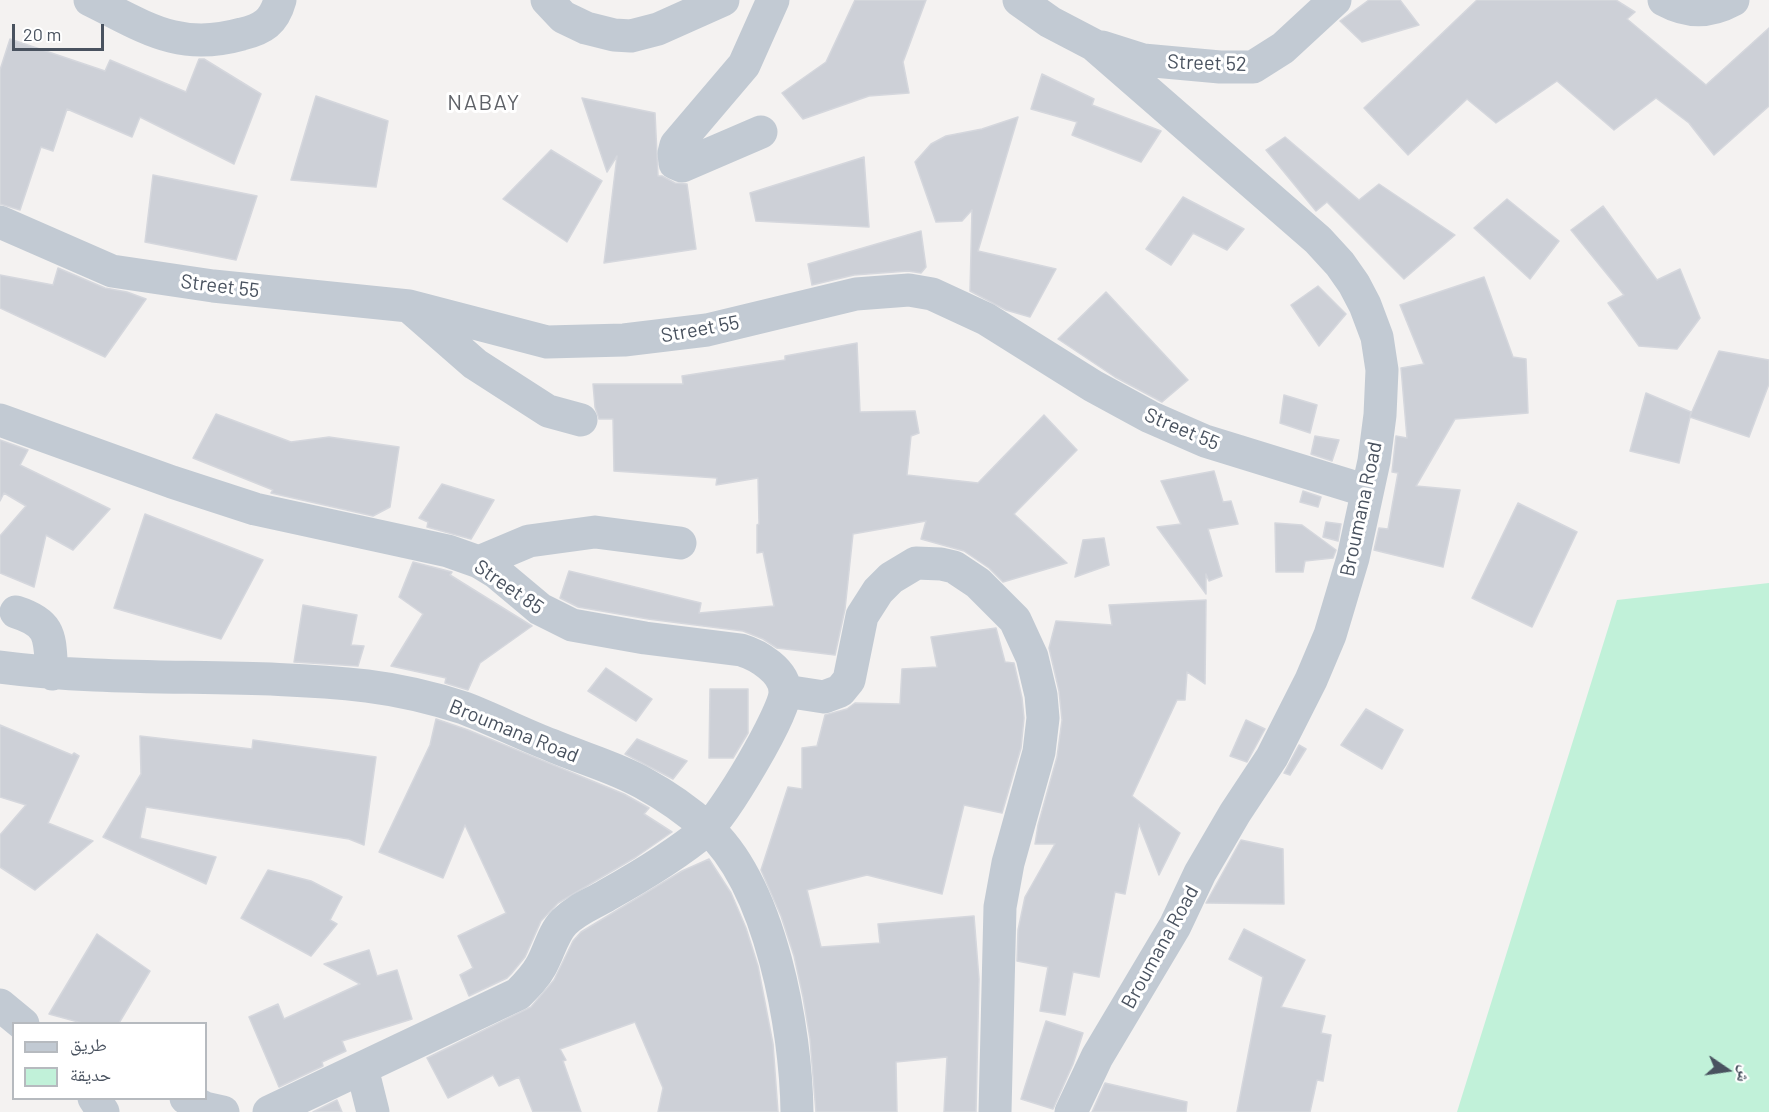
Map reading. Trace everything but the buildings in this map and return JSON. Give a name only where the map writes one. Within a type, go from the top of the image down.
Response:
[{"type":"street","points":[[90,0],[147,28],[178,39],[205,42],[261,29],[277,11],[280,0]]},
{"type":"street","points":[[547,0],[563,17],[586,28],[614,35],[631,36],[658,30],[723,0]]},
{"type":"street","points":[[761,132],[682,166],[675,163],[676,145],[744,65],[773,0]]},
{"type":"street","name":"Broumana Road","points":[[1019,0],[1050,22],[1094,45],[1318,240],[1340,264],[1365,305],[1377,337],[1382,370],[1380,415],[1374,461],[1353,558],[1330,635],[1311,680],[1272,756],[1200,873],[1175,926],[1097,1057],[1071,1112]]},
{"type":"street","name":"Street 52","points":[[1094,45],[1143,60],[1220,67],[1253,67],[1283,48],[1335,0]]},
{"type":"street","points":[[1664,0],[1694,11],[1712,9],[1733,0]]},
{"type":"street","name":"Street 55","points":[[0,222],[112,271],[213,286],[409,306],[547,342],[661,337],[707,330],[856,294],[909,291],[932,294],[986,319],[1093,386],[1150,417],[1206,441],[1367,491]]},
{"type":"street","points":[[409,306],[475,364],[548,411],[581,420]]},
{"type":"street","name":"Street 85","points":[[0,420],[172,482],[255,509],[448,551],[479,562],[497,573],[540,609],[572,624],[590,629],[751,653],[772,667],[781,679],[785,692]]},
{"type":"street","points":[[479,562],[529,541],[595,532],[680,543]]},
{"type":"street","points":[[269,1112],[518,994],[533,980],[564,922],[589,903],[606,896],[661,863],[708,829],[745,776],[780,710],[785,692],[824,697],[840,691],[849,680],[862,616],[878,591],[891,578],[916,563],[954,567],[978,583],[1015,620],[1032,657],[1041,695],[1042,727],[1039,752],[1008,863],[1000,907],[995,1112]]},
{"type":"street","points":[[16,612],[33,618],[41,624],[49,639],[52,674]]},
{"type":"street","name":"Broumana Road","points":[[0,668],[52,674],[295,681],[368,686],[465,709],[642,782],[708,829],[733,855],[751,889],[772,949],[792,1035],[797,1084],[797,1112]]},
{"type":"street","points":[[0,1005],[22,1022]]},
{"type":"street","points":[[362,1068],[373,1112]]},
{"type":"street","points":[[190,1100],[205,1108],[223,1112]]},
{"type":"green space","points":[[1769,583],[1769,1112],[1457,1112],[1617,600]]},
{"type":"district","name":"NABAY","points":[[484,103]]}]
